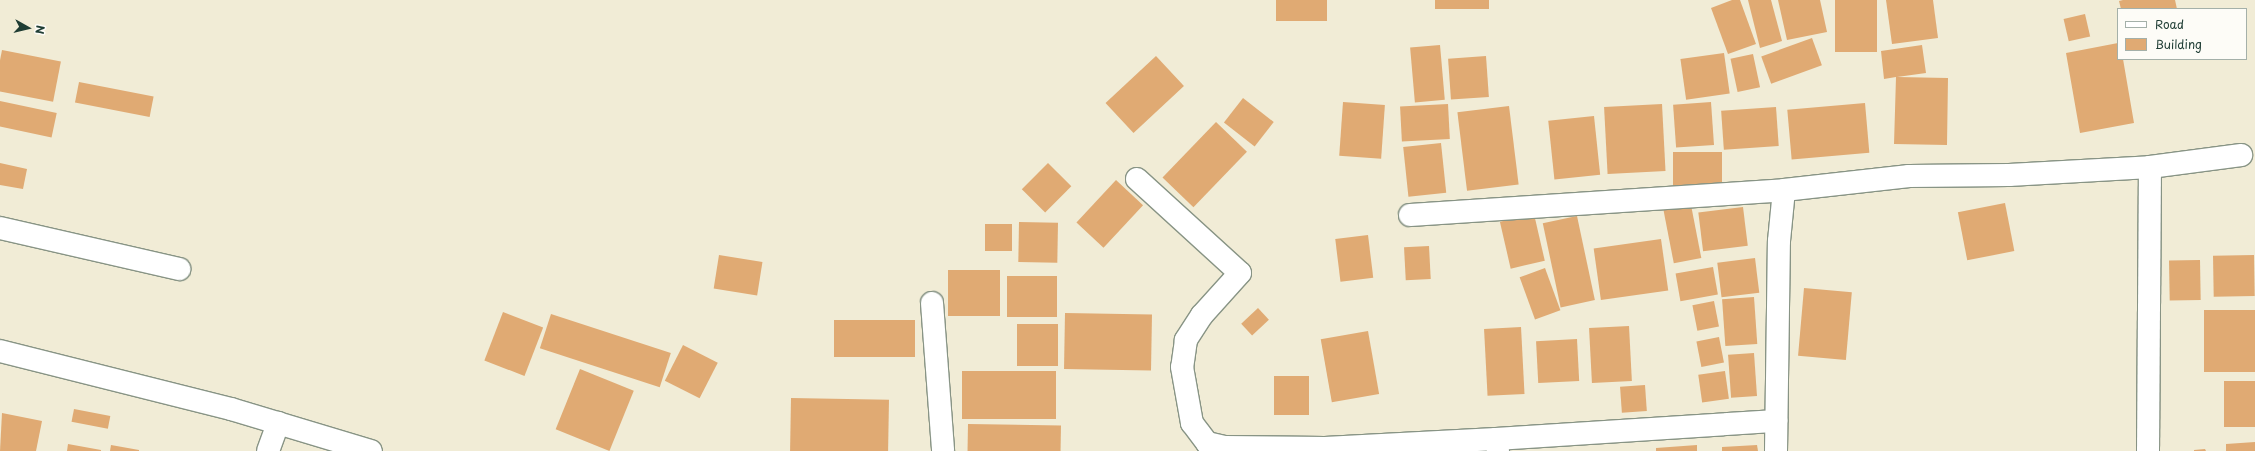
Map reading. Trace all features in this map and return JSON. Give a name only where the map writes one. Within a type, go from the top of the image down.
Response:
[{"type":"street","points":[[1410,215],[1784,190],[1909,176],[2009,176],[2150,167],[2240,155]]},
{"type":"street","points":[[2148,451],[2150,167]]},
{"type":"street","points":[[1137,179],[1240,274],[1202,315],[1186,340],[1182,367],[1192,423],[1208,443],[1225,447],[1325,448],[1497,445],[1776,421]]},
{"type":"street","points":[[1776,451],[1779,241],[1784,190]]},
{"type":"street","points":[[0,228],[179,268]]},
{"type":"street","points":[[932,303],[942,451]]},
{"type":"street","points":[[0,352],[278,423],[371,451]]},
{"type":"street","points":[[268,451],[278,423]]},
{"type":"building","points":[[1276,0],[1327,0],[1327,21],[1276,21]]},
{"type":"building","points":[[1435,0],[1489,0],[1489,9],[1435,9]]},
{"type":"building","points":[[1732,0],[1740,0],[1756,44],[1728,54],[1711,8]]},
{"type":"building","points":[[1748,0],[1771,0],[1782,41],[1760,48]]},
{"type":"building","points":[[1778,0],[1820,0],[1827,32],[1787,40]]},
{"type":"building","points":[[1835,0],[1877,0],[1877,52],[1835,52]]},
{"type":"building","points":[[1886,0],[1933,0],[1938,38],[1892,44]]},
{"type":"building","points":[[2175,0],[2177,8],[2121,8],[2119,1]]},
{"type":"building","points":[[2085,14],[2090,36],[2069,41],[2064,19]]},
{"type":"building","points":[[1812,38],[1822,65],[1771,84],[1761,56]]},
{"type":"building","points":[[2117,43],[2117,60],[2123,60],[2134,123],[2080,133],[2066,53]]},
{"type":"building","points":[[1440,45],[1445,100],[1415,102],[1410,48]]},
{"type":"building","points":[[1922,45],[1926,73],[1897,77],[1948,78],[1947,145],[1894,144],[1896,77],[1884,79],[1881,51]]},
{"type":"building","points":[[2,50],[61,61],[53,102],[0,91],[0,60]]},
{"type":"building","points":[[1724,53],[1730,94],[1686,100],[1680,59]]},
{"type":"building","points":[[1753,54],[1760,87],[1738,92],[1731,59]]},
{"type":"building","points":[[1156,56],[1184,86],[1133,133],[1106,103]]},
{"type":"building","points":[[1486,56],[1489,97],[1451,100],[1448,59]]},
{"type":"building","points":[[79,82],[154,97],[150,117],[75,103]]},
{"type":"building","points":[[1243,98],[1274,122],[1255,146],[1224,122]]},
{"type":"building","points":[[0,101],[57,113],[52,138],[0,127]]},
{"type":"building","points":[[1343,102],[1385,105],[1381,159],[1339,156]]},
{"type":"building","points":[[1711,102],[1714,145],[1676,148],[1673,105]]},
{"type":"building","points":[[1865,103],[1869,153],[1792,160],[1787,110]]},
{"type":"building","points":[[1448,104],[1450,139],[1402,141],[1400,107]]},
{"type":"building","points":[[1662,104],[1666,171],[1608,174],[1604,107]]},
{"type":"building","points":[[1509,106],[1519,184],[1467,191],[1457,112]]},
{"type":"building","points":[[1776,107],[1779,146],[1724,150],[1721,111]]},
{"type":"building","points":[[1594,116],[1600,175],[1554,179],[1548,121]]},
{"type":"building","points":[[1216,122],[1247,152],[1193,207],[1163,177]]},
{"type":"building","points":[[1441,143],[1446,193],[1408,197],[1403,147]]},
{"type":"building","points":[[1673,152],[1722,152],[1722,186],[1673,186]]},
{"type":"building","points":[[0,163],[27,169],[23,189],[0,185]]},
{"type":"building","points":[[1048,163],[1071,186],[1045,212],[1022,189]]},
{"type":"building","points":[[1116,180],[1143,205],[1104,248],[1076,222]]},
{"type":"building","points":[[2005,203],[2014,251],[1967,260],[1958,212]]},
{"type":"building","points":[[1691,205],[1701,258],[1674,263],[1664,210]]},
{"type":"building","points":[[1743,207],[1748,246],[1703,251],[1698,212]]},
{"type":"building","points":[[1534,214],[1545,261],[1511,269],[1500,222]]},
{"type":"building","points":[[1577,216],[1595,300],[1561,307],[1543,223]]},
{"type":"building","points":[[1019,222],[1058,223],[1057,263],[1018,262]]},
{"type":"building","points":[[985,224],[1012,224],[1012,251],[985,251]]},
{"type":"building","points":[[1368,235],[1373,278],[1340,282],[1335,239]]},
{"type":"building","points":[[1661,239],[1668,290],[1601,300],[1594,248]]},
{"type":"building","points":[[1429,246],[1431,279],[1406,280],[1404,247]]},
{"type":"building","points":[[719,255],[762,262],[757,295],[714,289]]},
{"type":"building","points":[[2254,255],[2255,296],[2214,297],[2213,256]]},
{"type":"building","points":[[1755,258],[1759,293],[1722,297],[1717,263]]},
{"type":"building","points":[[2200,260],[2201,300],[2170,301],[2169,261]]},
{"type":"building","points":[[1713,267],[1718,295],[1680,301],[1676,274]]},
{"type":"building","points":[[1545,268],[1560,310],[1535,320],[1520,277]]},
{"type":"building","points":[[948,270],[1000,270],[1000,316],[948,316]]},
{"type":"building","points":[[1007,276],[1057,276],[1057,317],[1007,317]]},
{"type":"building","points":[[1804,288],[1852,292],[1846,360],[1798,356]]},
{"type":"building","points":[[1754,297],[1757,344],[1725,346],[1722,299]]},
{"type":"building","points":[[1714,301],[1719,327],[1697,331],[1692,305]]},
{"type":"building","points":[[1258,308],[1269,320],[1252,335],[1241,324]]},
{"type":"building","points":[[2204,310],[2255,310],[2255,372],[2204,372]]},
{"type":"building","points":[[503,312],[543,327],[525,376],[484,361]]},
{"type":"building","points":[[1065,313],[1152,315],[1151,371],[1064,369]]},
{"type":"building","points":[[551,314],[671,353],[660,387],[540,348]]},
{"type":"building","points":[[834,320],[915,320],[915,357],[834,357]]},
{"type":"building","points":[[1017,324],[1058,324],[1058,366],[1017,366]]},
{"type":"building","points":[[1629,326],[1632,381],[1592,383],[1589,328]]},
{"type":"building","points":[[1521,327],[1525,394],[1488,396],[1484,329]]},
{"type":"building","points":[[1368,331],[1379,394],[1332,402],[1321,339]]},
{"type":"building","points":[[1719,337],[1724,363],[1701,367],[1696,341]]},
{"type":"building","points":[[1577,339],[1579,381],[1538,383],[1536,341]]},
{"type":"building","points":[[683,345],[718,363],[700,398],[665,381]]},
{"type":"building","points":[[1754,353],[1757,396],[1731,398],[1728,355]]},
{"type":"building","points":[[580,369],[634,391],[609,451],[556,429]]},
{"type":"building","points":[[962,371],[1056,371],[1056,419],[962,419]]},
{"type":"building","points":[[1725,371],[1729,399],[1702,402],[1698,375]]},
{"type":"building","points":[[1274,376],[1309,376],[1309,415],[1274,415]]},
{"type":"building","points":[[2224,381],[2255,381],[2255,427],[2224,427]]},
{"type":"building","points":[[1645,385],[1647,411],[1622,413],[1620,387]]},
{"type":"building","points":[[791,398],[889,400],[888,451],[790,451]]},
{"type":"building","points":[[74,409],[110,416],[108,429],[72,422]]},
{"type":"building","points":[[2,413],[42,421],[36,451],[0,451]]},
{"type":"building","points":[[968,424],[1061,426],[1061,451],[968,451]]},
{"type":"building","points":[[2255,442],[2255,451],[2226,451],[2226,444]]},
{"type":"building","points":[[68,444],[101,450],[101,451],[67,451]]},
{"type":"building","points":[[111,445],[139,450],[139,451],[110,451]]},
{"type":"building","points":[[1697,445],[1697,451],[1656,451],[1656,448]]},
{"type":"building","points":[[1757,445],[1758,451],[1722,451],[1722,447]]},
{"type":"building","points":[[2205,449],[2206,451],[2194,451],[2194,450]]}]
